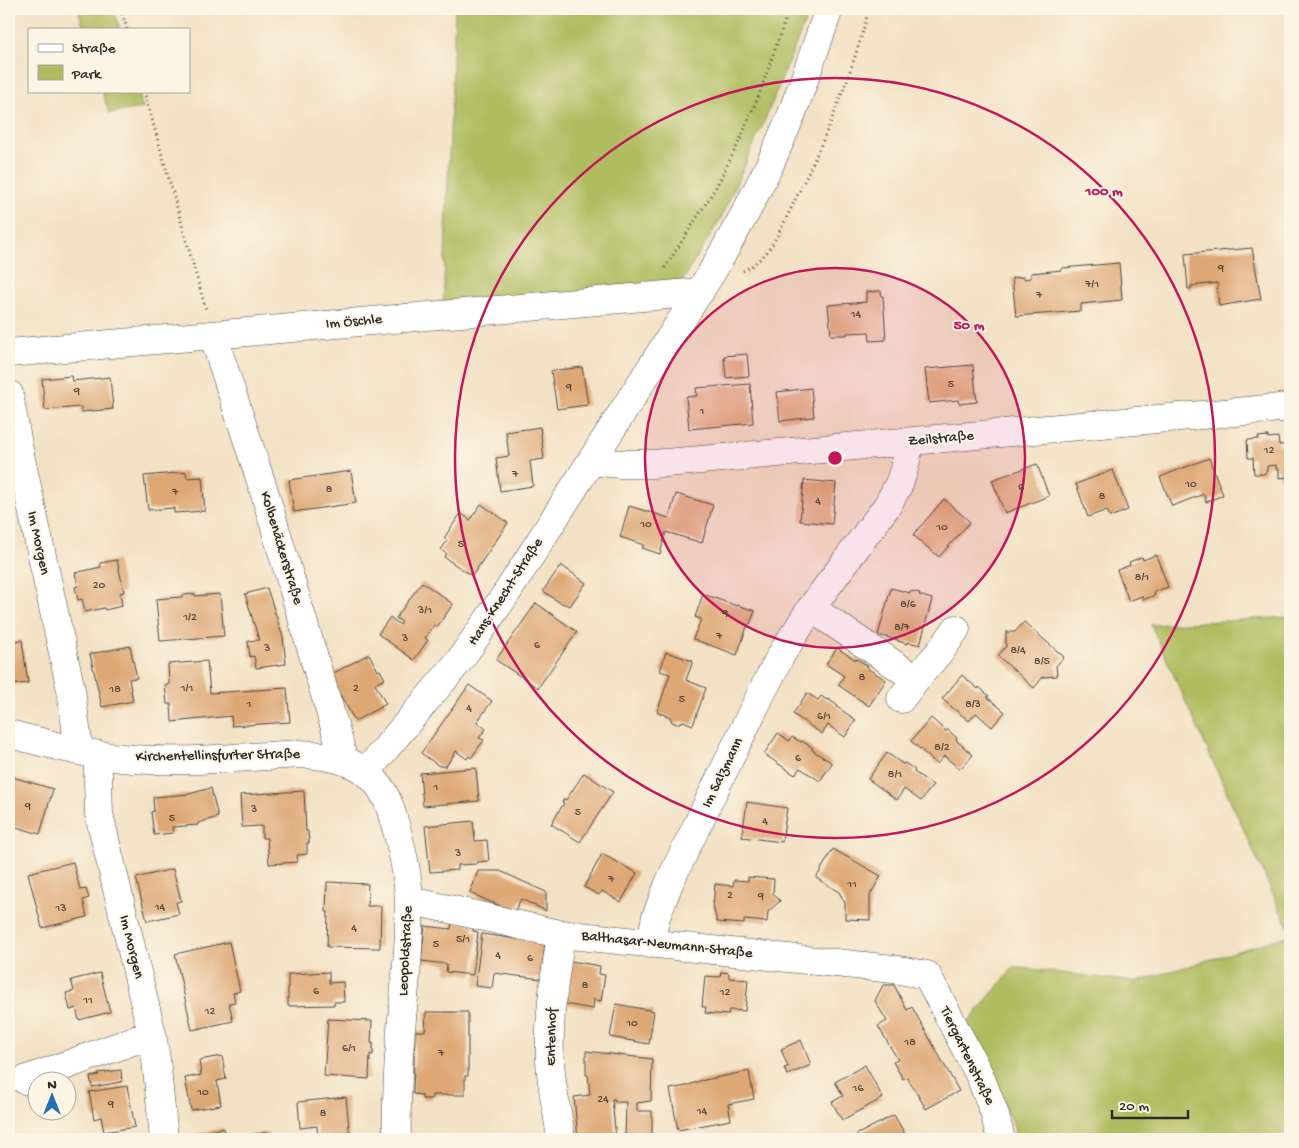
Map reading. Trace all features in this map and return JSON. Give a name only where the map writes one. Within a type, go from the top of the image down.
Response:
[{"type":"street","name":"Hans-Knecht-Straße","points":[[355,767],[460,660],[508,591],[700,292],[770,164],[808,72],[829,9]]},
{"type":"street","name":"Im Öschle","points":[[9,353],[700,292]]},
{"type":"street","name":"Kolbenäckerstraße","points":[[214,335],[264,491],[335,728],[355,767]]},
{"type":"street","name":"Im Morgen","points":[[9,394],[20,455],[70,690],[98,781],[99,814],[152,1034],[164,1139]]},
{"type":"street","name":"Zeilstraße","points":[[591,461],[620,464],[653,464],[1290,407]]},
{"type":"street","name":"Im Salzmann","points":[[650,944],[656,917],[674,874],[765,686],[781,655],[811,608],[881,514],[899,484],[904,469],[906,442]]},
{"type":"street","points":[[811,608],[909,689],[942,650],[956,629]]},
{"type":"street","name":"Kirchentellinsfurter Straße","points":[[9,734],[89,753],[133,759],[195,760],[300,754],[323,756],[355,767]]},
{"type":"street","name":"Leopoldstraße","points":[[355,767],[376,782],[390,808],[402,849],[408,885],[408,942],[397,1078],[397,1139]]},
{"type":"street","name":"Balthasar-Neumann-Straße","points":[[408,901],[448,908],[528,928],[561,934],[893,969],[927,975]]},
{"type":"street","name":"Entenhof","points":[[561,934],[555,971],[550,1035],[552,1083],[561,1139]]},
{"type":"street","name":"Tiergartenstraße","points":[[927,975],[980,1076],[994,1112],[1001,1139]]},
{"type":"street","points":[[25,1080],[152,1034]]},
{"type":"path","points":[[121,9],[127,28]]},
{"type":"path","points":[[650,296],[661,274],[715,189],[740,140],[760,92],[790,9]]},
{"type":"path","points":[[741,272],[749,268],[767,251],[804,182],[836,107],[863,33],[869,9]]},
{"type":"path","points":[[144,92],[214,335]]},
{"type":"green space","points":[[78,9],[114,9],[120,28],[84,28]]},
{"type":"green space","points":[[455,9],[808,9],[805,22],[767,115],[721,218],[681,283],[443,307]]},
{"type":"green space","points":[[102,92],[138,92],[143,108],[109,113]]},
{"type":"green space","points":[[1290,617],[1290,932],[1151,625]]},
{"type":"green space","points":[[1290,935],[1290,1139],[1016,1139],[1014,1127],[966,1024],[1014,967],[1136,982]]},
{"type":"building","points":[[1252,248],[1261,299],[1219,306],[1217,283],[1191,286],[1191,289],[1188,289],[1185,254]]},
{"type":"building","points":[[1119,263],[1122,300],[1081,304],[1081,311],[1016,316],[1012,278],[1031,278],[1031,273],[1062,270],[1062,268]]},
{"type":"building","points":[[881,291],[886,340],[870,341],[869,332],[831,335],[828,305],[866,302],[866,292]]},
{"type":"building","points":[[747,354],[749,376],[726,378],[724,356]]},
{"type":"building","points":[[973,365],[977,402],[959,404],[958,400],[929,403],[925,369]]},
{"type":"building","points":[[582,367],[588,405],[557,409],[551,371]]},
{"type":"building","points":[[71,376],[72,381],[110,377],[113,409],[81,412],[81,407],[45,410],[42,379]]},
{"type":"building","points":[[750,384],[753,423],[689,429],[686,397],[697,396],[696,388]]},
{"type":"building","points":[[811,388],[814,417],[780,421],[777,392]]},
{"type":"building","points":[[540,427],[544,459],[530,461],[533,486],[500,491],[496,458],[509,456],[506,432]]},
{"type":"building","points":[[1268,436],[1268,438],[1278,437],[1279,445],[1290,444],[1290,477],[1279,478],[1279,469],[1276,469],[1276,465],[1267,466],[1264,474],[1254,474],[1253,458],[1248,458],[1247,440]]},
{"type":"building","points":[[1209,458],[1223,495],[1206,502],[1204,494],[1172,506],[1160,477]]},
{"type":"building","points":[[1037,464],[1049,496],[1005,513],[992,480]]},
{"type":"building","points":[[1113,470],[1128,510],[1110,517],[1107,510],[1088,517],[1076,484]]},
{"type":"building","points":[[351,471],[356,503],[294,512],[289,480]]},
{"type":"building","points":[[186,472],[187,478],[202,477],[205,511],[174,513],[174,508],[148,510],[144,476]]},
{"type":"building","points":[[804,480],[836,483],[832,524],[800,521]]},
{"type":"building","points":[[676,494],[713,505],[702,543],[666,532],[660,554],[642,548],[644,545],[620,537],[629,506],[669,518]]},
{"type":"building","points":[[944,499],[970,522],[939,557],[913,535]]},
{"type":"building","points":[[481,504],[508,523],[472,576],[444,557],[447,554],[441,550],[447,541],[444,538],[461,513],[470,520]]},
{"type":"building","points":[[1156,555],[1168,587],[1154,592],[1155,595],[1143,600],[1142,596],[1129,601],[1117,570],[1130,565],[1129,562],[1142,557],[1143,560]]},
{"type":"building","points":[[117,560],[124,592],[120,593],[122,606],[85,612],[82,599],[78,600],[75,587],[78,586],[75,573],[101,567],[100,563]]},
{"type":"building","points":[[561,565],[586,583],[570,606],[559,602],[543,591]]},
{"type":"building","points":[[422,582],[453,604],[437,627],[434,625],[425,638],[428,640],[414,660],[378,634],[390,617],[400,625],[402,622],[396,618]]},
{"type":"building","points":[[267,588],[283,637],[286,664],[256,668],[254,656],[250,657],[248,641],[259,640],[245,594]]},
{"type":"building","points":[[891,588],[910,593],[910,591],[920,593],[919,595],[932,599],[920,645],[907,642],[907,644],[878,635]]},
{"type":"building","points":[[195,594],[195,596],[220,594],[224,636],[160,641],[156,599]]},
{"type":"building","points":[[703,594],[755,611],[750,624],[748,624],[737,655],[693,639],[701,619],[695,617]]},
{"type":"building","points":[[536,603],[577,632],[538,688],[496,660]]},
{"type":"building","points":[[1024,622],[1064,657],[1056,666],[1057,676],[1043,677],[1034,688],[998,656],[1006,646],[1006,632],[1015,632]]},
{"type":"building","points":[[22,640],[28,683],[11,685],[9,678],[9,642]]},
{"type":"building","points":[[130,646],[137,678],[129,679],[133,701],[102,707],[90,654]]},
{"type":"building","points":[[837,648],[868,666],[867,668],[886,680],[869,706],[838,685],[844,676],[826,664]]},
{"type":"building","points":[[666,652],[693,661],[686,680],[706,688],[693,725],[683,721],[677,724],[672,722],[670,717],[657,712],[670,674],[660,671]]},
{"type":"building","points":[[369,654],[378,671],[380,670],[385,679],[375,684],[386,704],[355,721],[340,694],[337,696],[330,675]]},
{"type":"building","points":[[207,661],[210,693],[287,688],[290,722],[232,726],[231,716],[172,722],[171,704],[167,704],[165,685],[169,685],[168,664]]},
{"type":"building","points":[[962,675],[978,689],[979,687],[989,696],[987,697],[1005,712],[992,727],[976,713],[969,721],[942,699]]},
{"type":"building","points":[[469,685],[492,701],[477,722],[486,729],[479,738],[484,740],[471,758],[469,756],[467,759],[456,751],[446,766],[439,766],[421,753]]},
{"type":"building","points":[[807,693],[818,700],[821,696],[828,699],[856,720],[845,737],[828,725],[822,734],[793,714]]},
{"type":"building","points":[[931,718],[946,731],[948,730],[973,755],[960,769],[944,756],[937,764],[911,741]]},
{"type":"building","points":[[778,733],[789,741],[792,737],[802,741],[832,763],[820,781],[800,768],[795,775],[764,754]]},
{"type":"building","points":[[887,753],[903,764],[905,763],[915,770],[914,772],[933,785],[921,801],[904,789],[897,800],[868,779]]},
{"type":"building","points":[[476,768],[479,801],[423,806],[420,773]]},
{"type":"building","points":[[584,773],[613,792],[580,842],[551,824],[564,803],[562,802],[564,799],[566,800]]},
{"type":"building","points":[[9,776],[53,789],[40,834],[9,825]]},
{"type":"building","points":[[211,788],[218,817],[198,823],[198,825],[172,827],[173,833],[154,835],[151,812],[154,811],[153,797],[189,794]]},
{"type":"building","points":[[304,791],[306,831],[308,831],[309,843],[307,843],[307,854],[297,855],[298,862],[269,864],[267,838],[262,838],[262,826],[242,827],[240,795]]},
{"type":"building","points":[[747,802],[787,808],[782,842],[742,837]]},
{"type":"building","points":[[473,821],[475,841],[487,840],[489,861],[458,865],[458,870],[430,872],[425,826]]},
{"type":"building","points":[[833,849],[881,876],[870,895],[870,920],[845,919],[845,903],[839,892],[816,878]]},
{"type":"building","points":[[602,854],[637,873],[621,902],[602,891],[599,895],[584,887]]},
{"type":"building","points":[[73,862],[80,890],[86,889],[89,898],[83,900],[87,917],[42,928],[28,873]]},
{"type":"building","points":[[173,869],[181,901],[176,902],[179,914],[147,921],[136,878]]},
{"type":"building","points":[[478,871],[500,871],[546,892],[546,911],[521,899],[514,912],[470,893]]},
{"type":"building","points":[[748,877],[774,879],[773,893],[780,901],[768,912],[767,922],[744,920],[744,924],[717,922],[713,906],[715,884],[733,886],[734,880],[748,881]]},
{"type":"building","points":[[327,882],[368,884],[367,906],[381,906],[380,948],[327,947]]},
{"type":"building","points":[[452,921],[473,925],[473,931],[478,932],[473,975],[446,972],[447,964],[421,961],[425,926],[451,929]]},
{"type":"building","points":[[482,934],[545,943],[541,979],[494,973],[492,988],[475,986]]},
{"type":"building","points":[[229,942],[240,991],[233,993],[235,1002],[229,1003],[233,1021],[192,1030],[175,954]]},
{"type":"building","points":[[571,961],[600,966],[599,974],[605,975],[601,1001],[594,999],[593,1009],[564,1004]]},
{"type":"building","points":[[329,972],[329,983],[343,982],[344,1002],[334,1002],[334,1005],[288,1006],[288,974]]},
{"type":"building","points":[[721,972],[729,973],[729,978],[748,980],[745,1011],[729,1010],[728,1015],[705,1013],[706,1007],[702,1007],[705,976],[720,977]]},
{"type":"building","points":[[100,973],[110,1012],[79,1020],[76,1008],[70,1010],[66,993],[74,991],[71,980]]},
{"type":"building","points":[[883,985],[894,985],[907,1010],[912,1007],[959,1091],[926,1109],[907,1077],[903,1079],[893,1062],[898,1060],[878,1026],[887,1021],[875,1001]]},
{"type":"building","points":[[616,1004],[654,1011],[649,1044],[610,1037]]},
{"type":"building","points":[[426,1012],[468,1012],[468,1076],[465,1076],[465,1095],[432,1095],[432,1099],[422,1099],[422,1095],[413,1094],[415,1031],[425,1031]]},
{"type":"building","points":[[328,1019],[372,1021],[371,1043],[373,1043],[373,1055],[370,1054],[369,1079],[324,1076]]},
{"type":"building","points":[[801,1040],[811,1065],[787,1075],[784,1068],[788,1067],[781,1049]]},
{"type":"building","points":[[586,1051],[652,1059],[651,1101],[637,1103],[637,1111],[652,1111],[652,1139],[625,1139],[626,1102],[615,1102],[615,1099],[612,1099],[616,1139],[578,1139],[574,1097],[590,1095],[588,1075],[586,1075]]},
{"type":"building","points":[[222,1056],[226,1079],[217,1081],[221,1105],[191,1110],[185,1078],[201,1075],[199,1060]]},
{"type":"building","points":[[865,1065],[883,1098],[842,1120],[832,1102],[843,1096],[835,1082]]},
{"type":"building","points":[[121,1070],[122,1082],[92,1087],[90,1077],[99,1075],[98,1073]]},
{"type":"building","points":[[749,1071],[754,1099],[728,1104],[731,1120],[678,1130],[670,1089]]},
{"type":"building","points":[[127,1086],[135,1127],[104,1132],[101,1117],[94,1119],[89,1092]]},
{"type":"building","points":[[346,1097],[350,1139],[318,1139],[317,1126],[300,1128],[298,1102]]},
{"type":"building","points":[[894,1115],[908,1139],[858,1139],[856,1135]]},
{"type":"building","points":[[223,1128],[225,1139],[194,1139],[193,1134]]},
{"type":"building","points":[[268,1132],[269,1139],[246,1139],[245,1136]]}]
